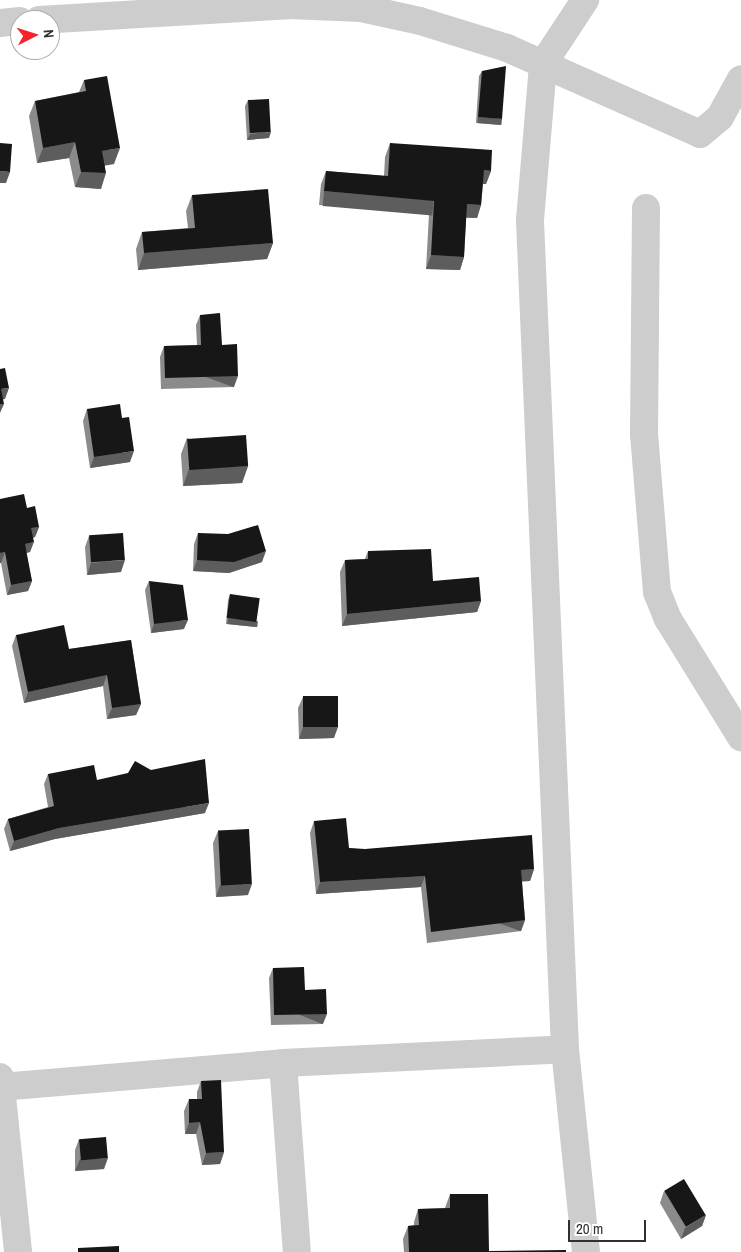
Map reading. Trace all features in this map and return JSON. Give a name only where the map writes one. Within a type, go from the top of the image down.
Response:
[{"type":"street","points":[[585,0],[543,64],[530,220],[565,1050],[586,1252]]},
{"type":"street","points":[[60,19],[289,5],[361,8],[420,21],[543,64],[700,134],[720,118],[741,79]]},
{"type":"street","points":[[646,208],[644,434],[657,592],[668,619],[741,737]]},
{"type":"street","points":[[0,1087],[283,1063],[565,1050]]},
{"type":"street","points":[[283,1063],[297,1252]]},
{"type":"street","points":[[0,1077],[18,1252]]},
{"type":"building","points":[[506,66],[502,119],[478,117],[482,71]]},
{"type":"building","points":[[107,76],[120,148],[102,151],[106,173],[81,172],[75,142],[43,148],[35,101],[86,91],[84,80]]},
{"type":"building","points":[[269,99],[271,132],[250,133],[248,100]]},
{"type":"building","points":[[0,143],[12,144],[10,172],[0,171]]},
{"type":"building","points":[[390,143],[492,150],[491,171],[484,170],[481,205],[467,204],[464,257],[431,255],[434,201],[324,191],[326,171],[388,176]]},
{"type":"building","points":[[268,189],[273,243],[144,253],[142,232],[195,228],[192,195]]},
{"type":"building","points":[[220,313],[222,345],[237,344],[238,376],[165,378],[164,346],[201,345],[200,315]]},
{"type":"building","points":[[5,368],[9,388],[1,389],[4,404],[0,404],[0,369]]},
{"type":"building","points":[[120,404],[122,418],[129,417],[134,451],[94,457],[87,409]]},
{"type":"building","points":[[246,435],[248,466],[189,470],[187,439]]},
{"type":"building","points":[[24,494],[27,508],[35,506],[39,527],[31,528],[34,542],[25,544],[32,581],[11,585],[5,552],[0,553],[0,499]]},
{"type":"building","points":[[258,525],[266,551],[234,562],[197,560],[198,533],[228,534]]},
{"type":"building","points":[[123,533],[125,560],[91,562],[89,535]]},
{"type":"building","points":[[431,549],[433,581],[479,577],[481,601],[347,614],[345,560],[368,559],[368,551]]},
{"type":"building","points":[[149,581],[183,585],[188,620],[154,624]]},
{"type":"building","points":[[230,594],[260,598],[256,622],[227,618]]},
{"type":"building","points":[[64,625],[69,649],[131,640],[141,704],[112,708],[107,675],[28,692],[16,635]]},
{"type":"building","points":[[303,696],[338,696],[338,727],[303,727]]},
{"type":"building","points":[[205,759],[209,803],[59,828],[14,841],[8,819],[54,806],[48,774],[94,765],[97,780],[128,773],[135,761],[151,770]]},
{"type":"building","points":[[346,818],[349,848],[365,849],[532,835],[534,869],[521,870],[525,920],[431,932],[425,876],[320,882],[314,821]]},
{"type":"building","points":[[249,829],[252,884],[221,886],[218,831]]},
{"type":"building","points":[[304,967],[305,990],[326,989],[327,1014],[274,1015],[273,968]]},
{"type":"building","points":[[221,1080],[224,1152],[206,1153],[200,1122],[189,1123],[189,1099],[202,1099],[201,1081]]},
{"type":"building","points":[[106,1137],[108,1158],[81,1160],[79,1139]]},
{"type":"building","points":[[684,1179],[706,1215],[686,1227],[664,1191]]},
{"type":"building","points":[[450,1194],[488,1194],[489,1251],[566,1250],[566,1252],[409,1252],[408,1226],[419,1225],[418,1209],[450,1208]]},
{"type":"building","points":[[119,1246],[119,1252],[78,1252],[78,1248]]}]
